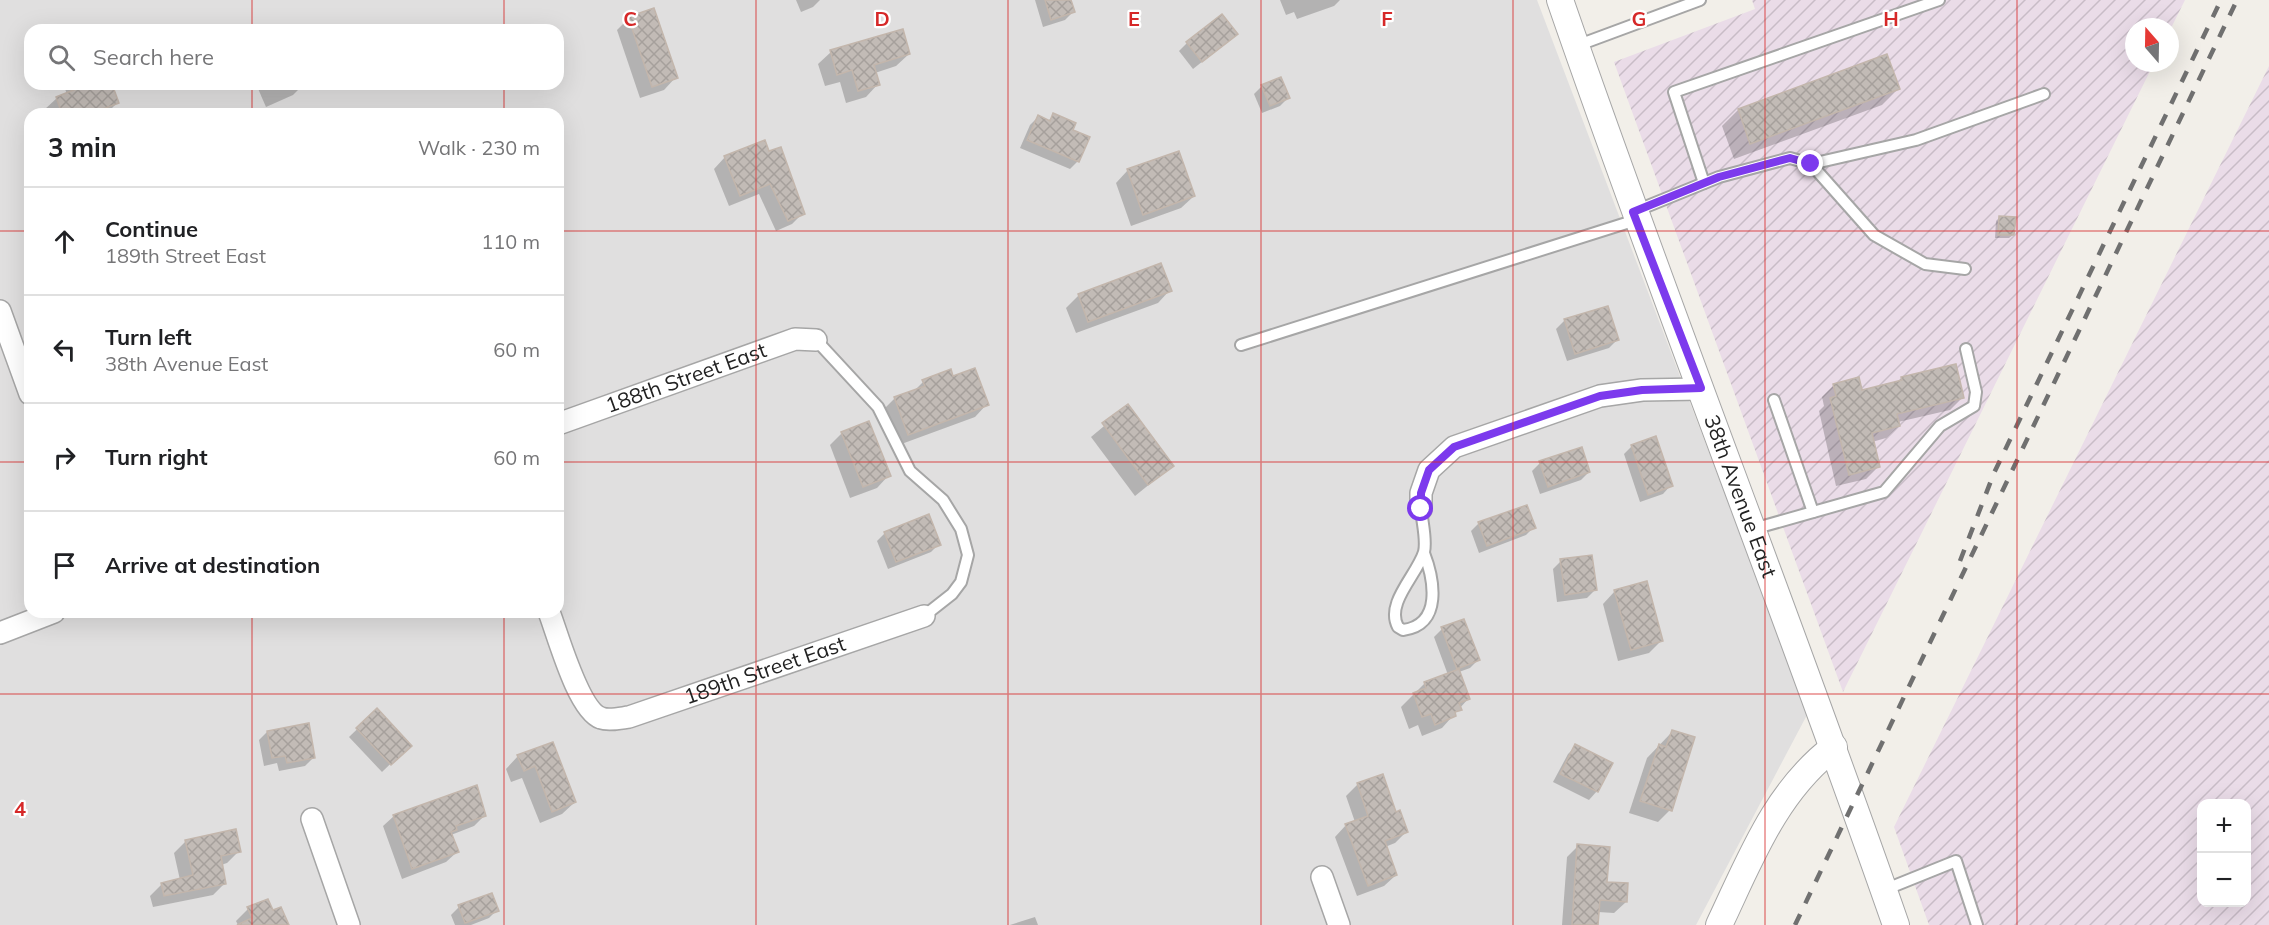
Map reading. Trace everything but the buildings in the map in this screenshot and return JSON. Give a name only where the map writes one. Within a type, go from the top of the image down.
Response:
[{"type":"street","name":"38th Avenue East","points":[[1560,0],[1634,216],[1701,388],[1834,747],[1896,925]]},
{"type":"street","points":[[0,311],[24,377]]},
{"type":"street","name":"188th Street East","points":[[564,422],[795,339],[816,340]]},
{"type":"street","points":[[1421,509],[1421,493],[1429,470],[1454,447],[1600,396],[1642,390],[1701,388]]},
{"type":"street","name":"189th Street East","points":[[551,618],[579,692],[593,714],[606,719],[629,717],[924,616]]},
{"type":"street","points":[[0,633],[39,618]]},
{"type":"street","points":[[1719,925],[1767,824],[1786,794],[1796,781],[1834,747]]},
{"type":"street","points":[[312,819],[350,925]]},
{"type":"street","points":[[1322,878],[1339,925]]},
{"type":"lane","points":[[1576,46],[1700,0]]},
{"type":"lane","points":[[1704,183],[1674,92],[1939,0]]},
{"type":"lane","points":[[1241,345],[1634,216],[1704,183],[1790,158],[1811,164],[1916,140],[2044,94]]},
{"type":"lane","points":[[1811,164],[1874,235],[1925,264],[1965,269]]},
{"type":"lane","points":[[816,340],[878,407],[910,471],[943,500],[961,529],[968,555],[961,582],[952,594],[924,616]]},
{"type":"lane","points":[[1753,529],[1884,492],[1940,426],[1974,406],[1976,392],[1966,349]]},
{"type":"lane","points":[[1774,400],[1813,512]]},
{"type":"lane","points":[[1421,509],[1424,553],[1430,568],[1433,603],[1424,619],[1416,627],[1403,630],[1395,622],[1397,603],[1424,553]]},
{"type":"lane","points":[[1884,890],[1956,861],[1977,925]]},
{"type":"shaded area","points":[[0,0],[1537,0],[1808,713],[1696,925],[0,925]]},
{"type":"shaded area","points":[[1752,0],[2185,0],[2176,18],[2125,18],[2125,72],[2150,72],[1843,692],[1614,62],[1755,9]]},
{"type":"shaded area","points":[[2269,66],[2269,925],[1929,925],[1894,827]]},
{"type":"railway","points":[[1960,561],[1994,473],[2221,0]]},
{"type":"railway","points":[[1795,925],[2237,0]]},
{"type":"route","points":[[1421,509],[1421,493],[1429,470],[1454,447],[1499,429],[1600,396],[1642,390],[1701,388],[1633,212],[1719,177],[1790,158],[1811,164]]}]
